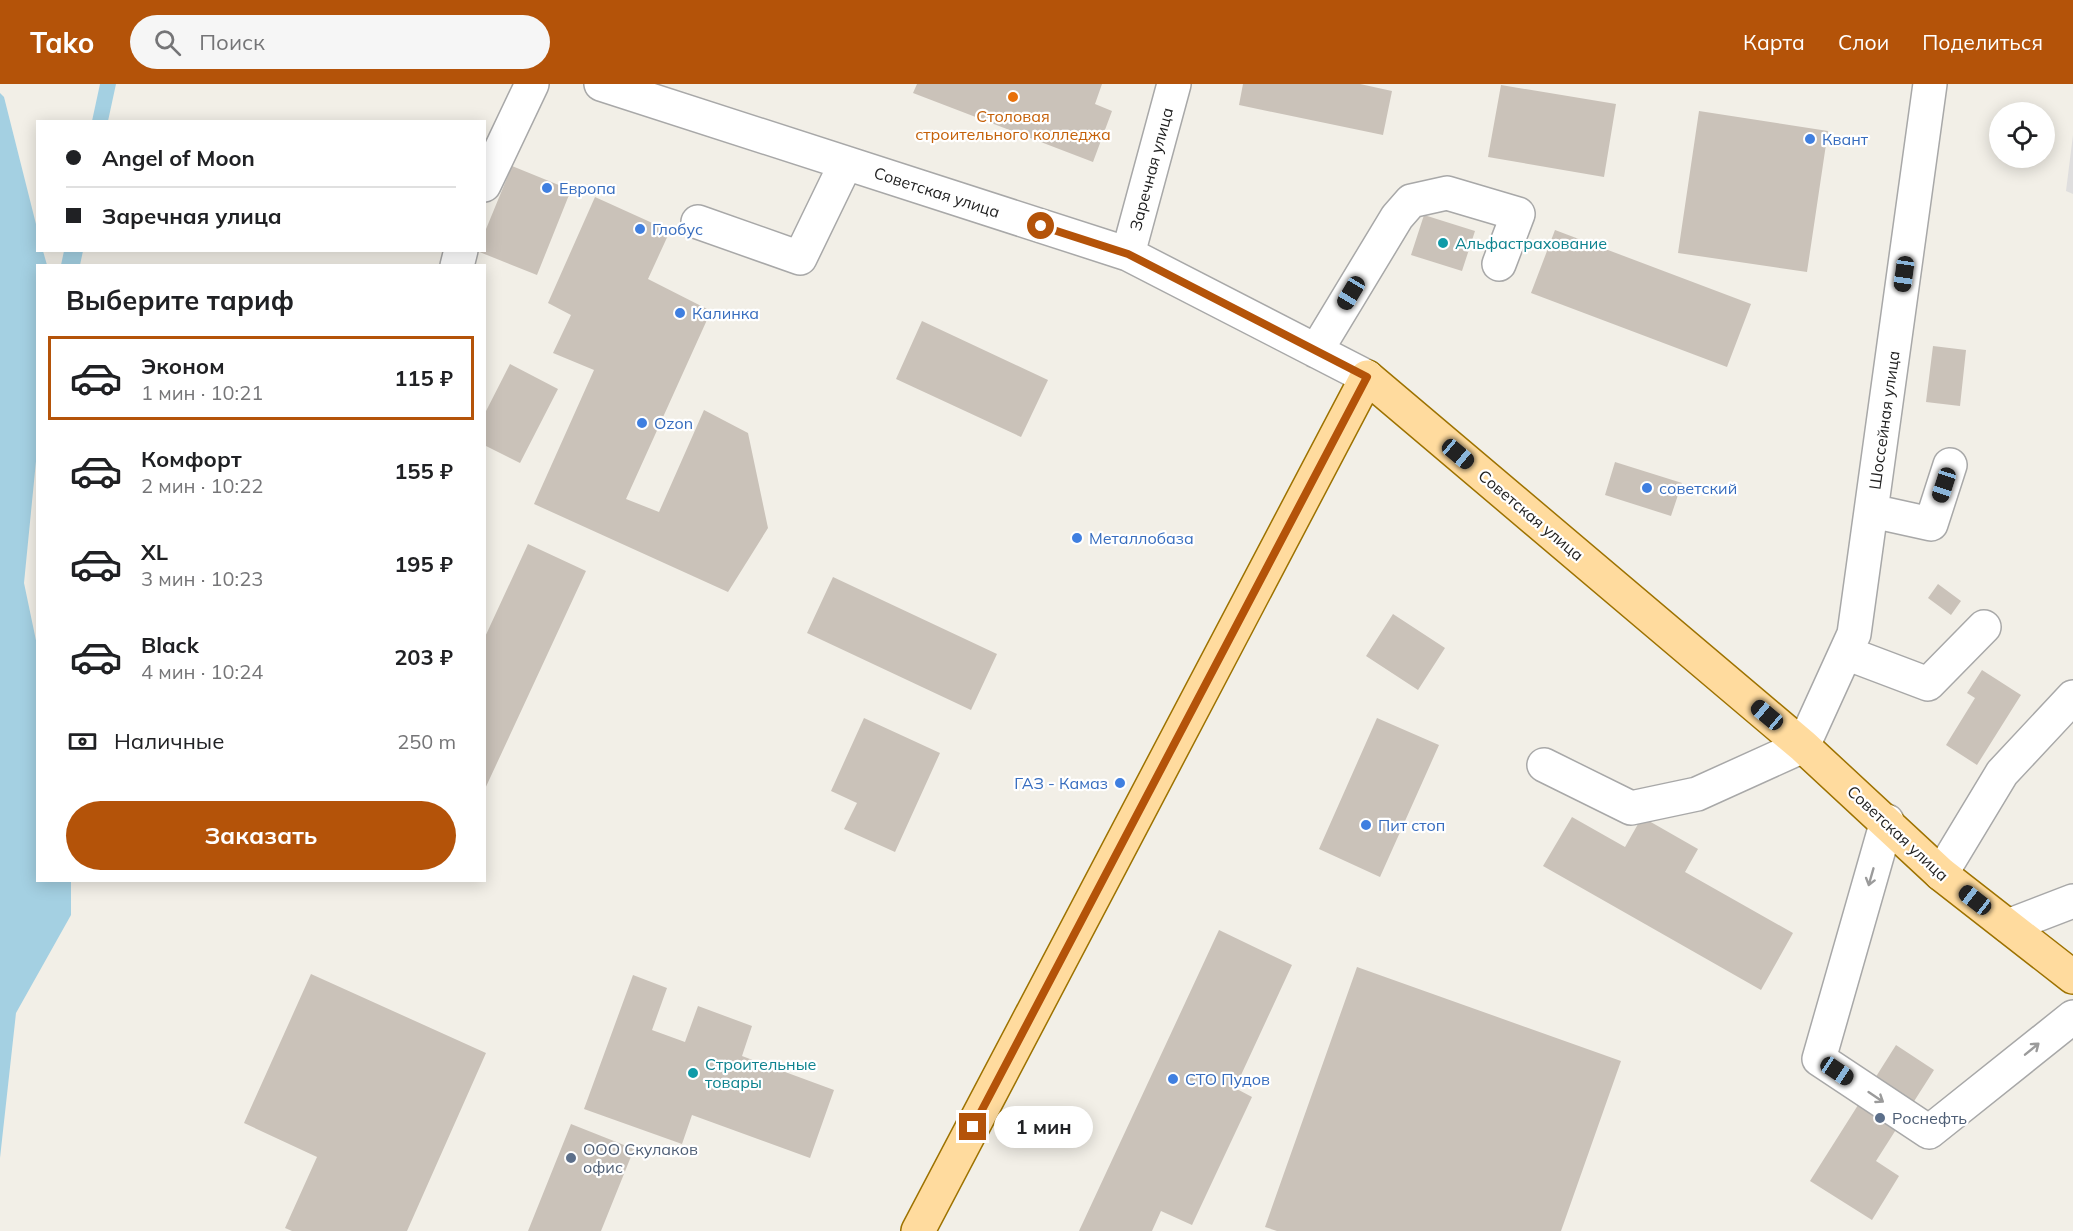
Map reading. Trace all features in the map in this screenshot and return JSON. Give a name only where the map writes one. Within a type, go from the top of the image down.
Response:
[{"type":"main road","name":"Советская улица","points":[[1367,377],[1803,746],[1887,821],[1941,874],[2073,977]]},
{"type":"main road","points":[[918,1231],[1367,377]]},
{"type":"street","points":[[486,182],[532,84]]},
{"type":"street","name":"Советская улица","points":[[601,84],[1128,254],[1367,377]]},
{"type":"street","name":"Заречная улица","points":[[1128,254],[1174,84]]},
{"type":"street","name":"Шоссейная улица","points":[[1803,746],[1854,634],[1930,84]]},
{"type":"street","points":[[698,222],[800,258],[846,163]]},
{"type":"street","points":[[1316,351],[1397,217],[1411,201],[1447,193],[1518,214],[1499,264]]},
{"type":"street","points":[[1872,511],[1931,524],[1950,465]]},
{"type":"street","points":[[1846,653],[1928,684],[1984,627]]},
{"type":"street","points":[[1941,874],[2002,773],[2073,697]]},
{"type":"street","points":[[1544,765],[1631,808],[1696,794],[1803,746]]},
{"type":"street","points":[[1887,821],[1819,1059],[1929,1132],[2073,1017]]},
{"type":"street","points":[[2008,926],[2073,901]]},
{"type":"shaded area","points":[[2073,135],[2073,194],[2066,191]]},
{"type":"water","points":[[100,84],[116,84],[108,120],[92,120]]},
{"type":"water","points":[[0,93],[4,97],[36,224],[36,252],[43,252],[47,264],[36,264],[36,461],[24,583],[36,640],[36,882],[71,882],[71,915],[16,1013],[0,1158]]},
{"type":"water","points":[[64,252],[83,252],[80,264],[61,264]]},
{"type":"building","points":[[917,84],[1102,84],[1095,104],[1112,111],[1093,162],[913,93]]},
{"type":"building","points":[[1243,84],[1360,84],[1392,91],[1383,135],[1239,105]]},
{"type":"building","points":[[1501,85],[1616,104],[1604,177],[1488,157]]},
{"type":"building","points":[[1699,111],[1828,131],[1807,272],[1678,253]]},
{"type":"building","points":[[512,166],[571,190],[537,275],[480,252],[486,252],[486,229]]},
{"type":"building","points":[[595,197],[670,231],[648,279],[711,311],[626,499],[659,512],[704,410],[748,433],[768,528],[728,592],[534,504],[594,370],[553,353],[571,315],[548,303]]},
{"type":"building","name":"Альфастрахование","points":[[1424,215],[1475,231],[1462,271],[1411,255]]},
{"type":"building","points":[[1555,230],[1751,304],[1727,367],[1531,293]]},
{"type":"building","points":[[922,321],[1048,380],[1021,437],[896,379]]},
{"type":"building","points":[[1933,346],[1966,350],[1960,406],[1926,402]]},
{"type":"building","points":[[510,364],[558,389],[520,463],[486,446],[486,411]]},
{"type":"building","points":[[1615,462],[1682,483],[1671,516],[1605,495]]},
{"type":"building","points":[[528,544],[586,571],[486,787],[486,635]]},
{"type":"building","points":[[833,577],[997,654],[971,710],[807,633]]},
{"type":"building","points":[[1938,584],[1961,601],[1951,615],[1928,598]]},
{"type":"building","points":[[1393,614],[1445,648],[1418,690],[1366,656]]},
{"type":"building","points":[[1982,670],[2021,695],[1977,765],[1946,745],[1975,698],[1967,693]]},
{"type":"building","points":[[864,718],[940,753],[895,852],[844,829],[857,803],[831,791]]},
{"type":"building","points":[[1377,718],[1439,745],[1380,877],[1319,849]]},
{"type":"building","points":[[1572,817],[1625,847],[1642,817],[1698,849],[1685,872],[1793,933],[1761,990],[1543,866]]},
{"type":"building","points":[[1219,930],[1292,965],[1235,1088],[1252,1097],[1192,1225],[1161,1211],[1152,1231],[1079,1231]]},
{"type":"building","points":[[1357,967],[1621,1061],[1561,1231],[1277,1231],[1265,1227]]},
{"type":"building","points":[[311,974],[486,1053],[407,1231],[292,1231],[285,1228],[317,1157],[244,1123]]},
{"type":"building","name":"Строительные товары","points":[[633,975],[667,988],[652,1030],[685,1042],[698,1006],[752,1026],[742,1056],[834,1090],[810,1158],[692,1115],[682,1144],[584,1109]]},
{"type":"building","points":[[1896,1045],[1934,1070],[1876,1161],[1899,1176],[1872,1220],[1810,1181]]},
{"type":"building","points":[[571,1124],[634,1149],[601,1231],[528,1231]]},
{"type":"place","name":"Столовая строительного колледжа","points":[[1013,97]]},
{"type":"place","name":"Квант","points":[[1810,139]]},
{"type":"place","name":"Европа","points":[[547,188]]},
{"type":"place","name":"Глобус","points":[[640,229]]},
{"type":"place","name":"Альфастрахование","points":[[1443,243]]},
{"type":"place","name":"Калинка","points":[[680,313]]},
{"type":"place","name":"Ozon","points":[[642,423]]},
{"type":"place","name":"советский","points":[[1647,488]]},
{"type":"place","name":"Металлобаза","points":[[1077,538]]},
{"type":"place","name":"ГАЗ - Камаз","points":[[1120,783]]},
{"type":"place","name":"Пит стоп","points":[[1366,825]]},
{"type":"place","name":"Строительные товары","points":[[693,1073]]},
{"type":"place","name":"СТО Пудов","points":[[1173,1079]]},
{"type":"place","name":"Роснефть","points":[[1880,1118]]},
{"type":"place","name":"ООО Скулаков офис","points":[[571,1158]]},
{"type":"route","points":[[973,1127],[1367,377],[1128,254],[1041,226]]}]
